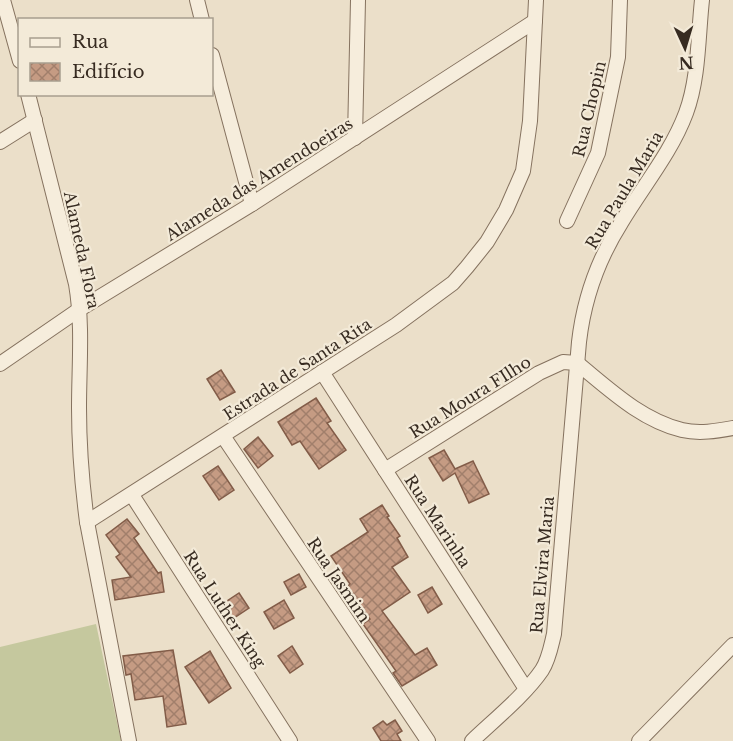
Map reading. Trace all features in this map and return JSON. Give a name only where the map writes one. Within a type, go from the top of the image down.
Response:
[{"type":"street","points":[[3,0],[18,54]]},
{"type":"street","points":[[196,0],[201,18]]},
{"type":"street","points":[[355,138],[358,0]]},
{"type":"street","name":"Estrada de Santa Rita","points":[[87,522],[396,325],[453,283],[487,242],[506,210],[523,171],[530,121],[536,0]]},
{"type":"street","name":"Rua Chopin","points":[[567,221],[598,153],[618,57],[620,0]]},
{"type":"street","name":"Rua Paula Maria","points":[[577,363],[584,306],[598,265],[620,224],[674,139],[686,111],[693,82],[702,0]]},
{"type":"street","name":"Alameda das Amendoeiras","points":[[0,364],[80,309],[252,204],[535,21]]},
{"type":"street","points":[[213,59],[252,204]]},
{"type":"street","name":"Alameda Flora","points":[[29,96],[76,284],[80,309],[79,448],[87,522]]},
{"type":"street","points":[[0,142],[35,120]]},
{"type":"street","name":"Rua Moura FIlho","points":[[385,470],[539,373],[563,362],[577,363]]},
{"type":"street","points":[[577,363],[626,402],[657,420],[683,430],[712,432],[733,428]]},
{"type":"street","name":"Rua Elvira Maria","points":[[472,741],[526,689],[542,670],[549,656],[554,634],[577,363]]},
{"type":"street","name":"Rua Marinha","points":[[322,372],[526,689]]},
{"type":"street","name":"Rua Jasmim","points":[[223,436],[428,741]]},
{"type":"street","name":"Rua Luther King","points":[[132,495],[290,741]]},
{"type":"street","points":[[87,522],[129,741]]},
{"type":"street","points":[[639,741],[733,645]]},
{"type":"green space","points":[[96,624],[121,741],[0,741],[0,647]]},
{"type":"building","points":[[221,370],[235,392],[220,400],[207,379]]},
{"type":"building","points":[[316,398],[331,421],[327,423],[346,450],[319,469],[300,441],[292,445],[278,422]]},
{"type":"building","points":[[258,437],[273,456],[258,468],[244,449]]},
{"type":"building","points":[[444,450],[455,469],[473,461],[489,494],[469,503],[455,473],[443,481],[429,458]]},
{"type":"building","points":[[218,466],[234,490],[219,500],[203,476]]},
{"type":"building","points":[[382,505],[400,536],[397,538],[408,557],[392,567],[410,592],[382,611],[415,655],[427,648],[437,665],[402,686],[393,673],[396,671],[363,624],[370,619],[347,587],[350,584],[331,556],[368,532],[360,519]]},
{"type":"building","points":[[127,519],[139,534],[134,538],[158,573],[161,572],[164,592],[115,600],[112,580],[131,577],[116,557],[120,554],[106,535]]},
{"type":"building","points":[[299,574],[306,587],[291,595],[284,582]]},
{"type":"building","points":[[432,587],[442,604],[428,613],[418,595]]},
{"type":"building","points":[[239,593],[249,608],[228,622],[218,607]]},
{"type":"building","points":[[284,600],[294,618],[274,629],[264,612]]},
{"type":"building","points":[[292,646],[303,664],[290,673],[278,656]]},
{"type":"building","points":[[173,650],[186,724],[167,727],[163,696],[135,700],[131,674],[126,675],[123,656]]},
{"type":"building","points":[[210,651],[231,688],[209,703],[185,667]]},
{"type":"building","points":[[395,720],[402,731],[397,734],[401,741],[381,741],[373,728],[383,721],[387,725]]}]
